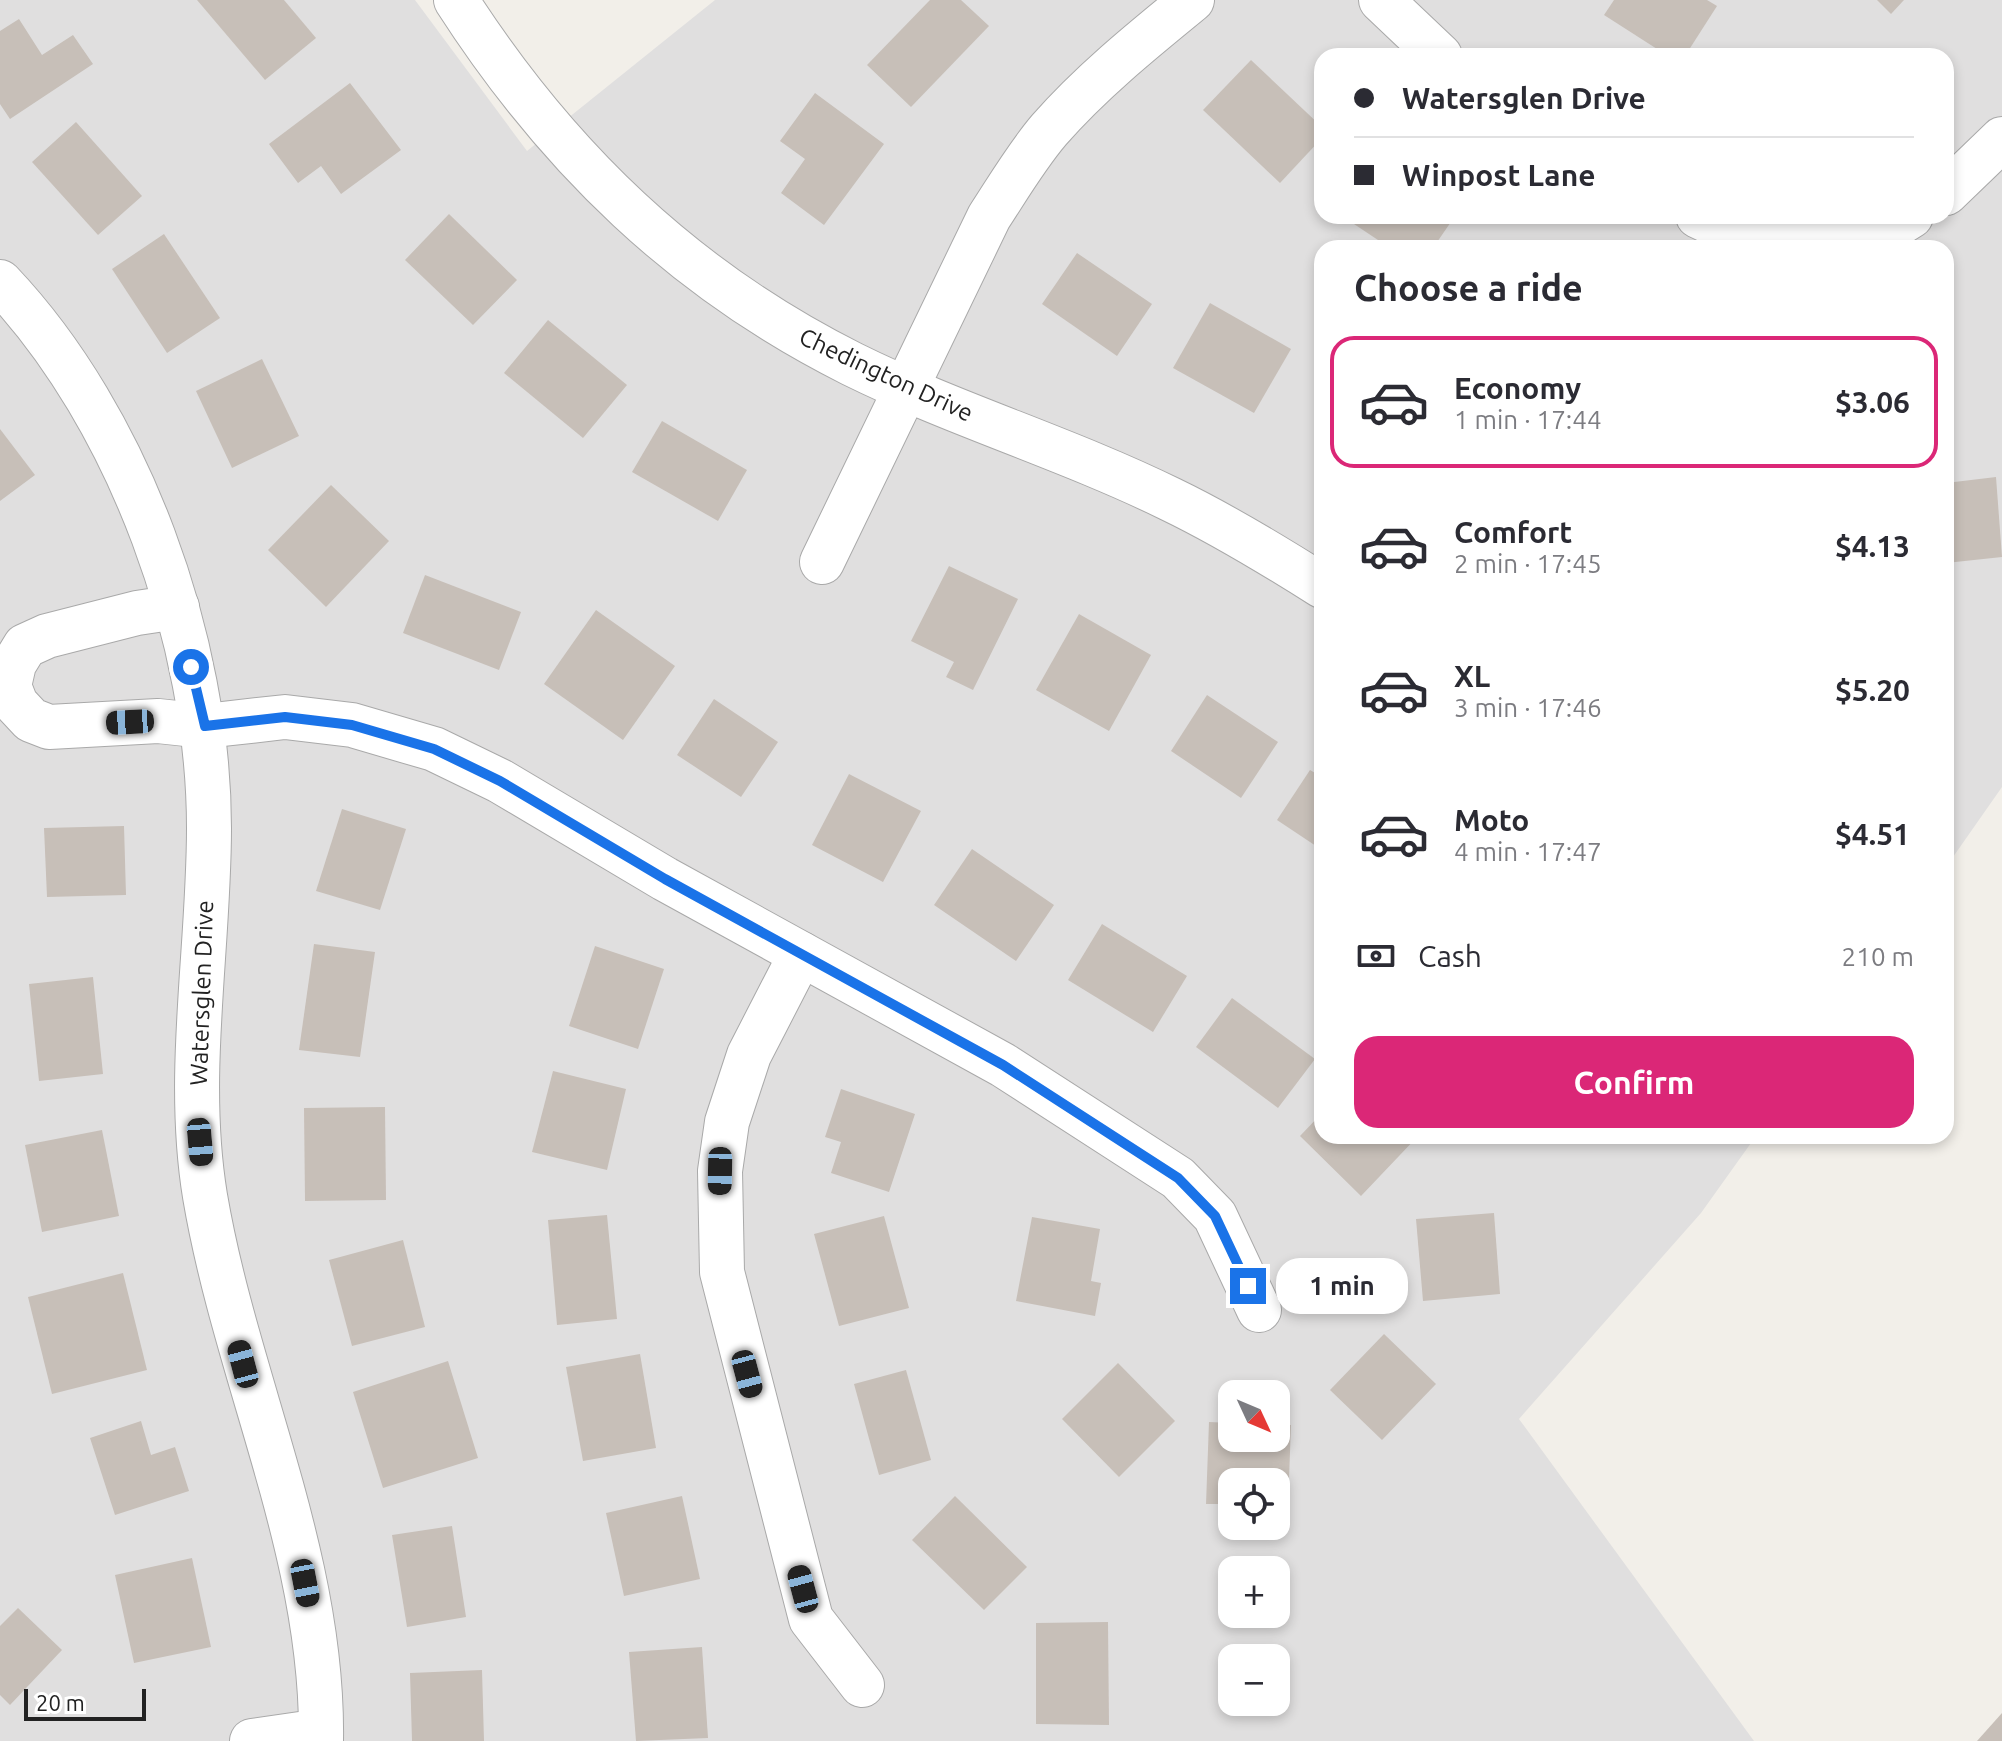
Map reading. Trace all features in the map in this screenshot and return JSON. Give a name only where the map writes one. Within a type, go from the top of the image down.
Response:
[{"type":"street","name":"Chedington Drive","points":[[456,0],[501,66],[611,196],[717,283],[852,364],[1169,498],[1314,581]]},
{"type":"street","points":[[822,562],[904,387],[989,217],[1018,172],[1049,130],[1093,85],[1192,0]]},
{"type":"street","points":[[1381,0],[1432,48]]},
{"type":"street","points":[[1954,185],[2002,139]]},
{"type":"street","points":[[1720,224],[1755,237],[1775,240]]},
{"type":"street","points":[[1871,240],[1898,224]]},
{"type":"street","name":"Watersglen Drive","points":[[0,282],[43,332],[117,457],[151,525],[177,607],[205,726],[209,829],[198,1093],[204,1190],[229,1309],[299,1556],[315,1637],[321,1736]]},
{"type":"street","points":[[177,607],[137,613],[25,646],[14,664],[9,686],[16,704],[31,720],[49,727],[158,721],[205,726],[285,717],[352,725],[434,749],[500,781],[801,954],[1003,1065],[1178,1178],[1215,1216],[1259,1310]]},
{"type":"street","points":[[801,954],[749,1055],[727,1122],[720,1171],[722,1272],[811,1619],[862,1685]]},
{"type":"street","points":[[252,1741],[321,1736]]},
{"type":"shaded area","points":[[0,0],[415,0],[527,151],[715,0],[2002,0],[2002,787],[1954,856],[1954,240],[1314,240],[1314,1144],[1750,1144],[1701,1213],[1519,1419],[1754,1741],[0,1741]]},
{"type":"building","points":[[197,0],[284,0],[316,38],[265,80]]},
{"type":"building","points":[[930,0],[961,0],[989,26],[911,107],[867,65]]},
{"type":"building","points":[[1614,0],[1707,0],[1717,6],[1690,48],[1656,48],[1604,15]]},
{"type":"building","points":[[1877,0],[1904,0],[1891,14]]},
{"type":"building","points":[[19,19],[42,55],[73,35],[93,64],[10,119],[0,104],[0,31]]},
{"type":"building","points":[[1251,60],[1314,119],[1314,147],[1280,183],[1203,110]]},
{"type":"building","points":[[350,83],[401,150],[341,194],[321,166],[298,183],[269,144]]},
{"type":"building","points":[[815,93],[884,144],[824,225],[781,193],[805,159],[780,141]]},
{"type":"building","points":[[76,122],[142,196],[98,235],[32,162]]},
{"type":"building","points":[[449,214],[517,280],[473,325],[405,260]]},
{"type":"building","points":[[1354,224],[1450,224],[1438,240],[1378,240]]},
{"type":"building","points":[[164,234],[220,318],[167,353],[112,269]]},
{"type":"building","points":[[1077,253],[1152,304],[1117,356],[1042,304]]},
{"type":"building","points":[[1210,303],[1291,349],[1254,413],[1173,368]]},
{"type":"building","points":[[548,320],[627,385],[583,438],[504,373]]},
{"type":"building","points":[[262,359],[299,436],[232,468],[196,391]]},
{"type":"building","points":[[662,421],[747,470],[718,521],[632,472]]},
{"type":"building","points":[[0,429],[35,475],[0,501]]},
{"type":"building","points":[[1996,477],[2002,557],[1954,562],[1954,482]]},
{"type":"building","points":[[331,485],[389,541],[326,607],[268,550]]},
{"type":"building","points":[[949,566],[1018,599],[973,690],[946,677],[954,662],[911,641]]},
{"type":"building","points":[[425,575],[521,612],[499,670],[403,633]]},
{"type":"building","points":[[596,610],[675,666],[623,740],[544,684]]},
{"type":"building","points":[[1079,614],[1151,655],[1109,731],[1036,690]]},
{"type":"building","points":[[1207,695],[1278,742],[1241,798],[1171,751]]},
{"type":"building","points":[[714,699],[778,742],[741,797],[677,755]]},
{"type":"building","points":[[1310,770],[1314,772],[1314,845],[1277,820]]},
{"type":"building","points":[[849,774],[921,811],[883,882],[812,845]]},
{"type":"building","points":[[342,809],[406,829],[380,910],[316,891]]},
{"type":"building","points":[[124,826],[126,895],[47,897],[44,828]]},
{"type":"building","points":[[972,849],[1054,905],[1016,961],[934,905]]},
{"type":"building","points":[[1102,924],[1187,976],[1153,1032],[1068,980]]},
{"type":"building","points":[[314,944],[375,952],[360,1057],[299,1050]]},
{"type":"building","points":[[595,946],[664,969],[638,1049],[569,1026]]},
{"type":"building","points":[[93,977],[103,1074],[39,1081],[29,984]]},
{"type":"building","points":[[1232,998],[1314,1060],[1278,1108],[1196,1047]]},
{"type":"building","points":[[553,1071],[626,1089],[607,1170],[532,1152]]},
{"type":"building","points":[[841,1089],[915,1114],[889,1192],[831,1173],[841,1142],[825,1137]]},
{"type":"building","points":[[385,1107],[386,1200],[305,1201],[304,1108]]},
{"type":"building","points":[[1314,1121],[1314,1144],[1410,1144],[1361,1196],[1300,1136]]},
{"type":"building","points":[[102,1130],[119,1216],[42,1232],[25,1145]]},
{"type":"building","points":[[1494,1213],[1500,1294],[1423,1301],[1416,1219]]},
{"type":"building","points":[[607,1215],[617,1319],[557,1325],[548,1220]]},
{"type":"building","points":[[884,1216],[909,1308],[839,1326],[814,1234]]},
{"type":"building","points":[[1032,1217],[1100,1229],[1091,1281],[1101,1283],[1095,1316],[1016,1301]]},
{"type":"building","points":[[403,1240],[425,1327],[352,1346],[329,1260]]},
{"type":"building","points":[[123,1273],[147,1370],[52,1394],[28,1297]]},
{"type":"building","points":[[1384,1334],[1436,1384],[1382,1440],[1330,1390]]},
{"type":"building","points":[[640,1354],[656,1448],[583,1461],[566,1367]]},
{"type":"building","points":[[448,1361],[478,1458],[383,1488],[353,1392]]},
{"type":"building","points":[[1118,1363],[1175,1421],[1119,1477],[1062,1419]]},
{"type":"building","points":[[906,1370],[931,1460],[879,1475],[854,1384]]},
{"type":"building","points":[[141,1421],[151,1455],[175,1447],[189,1491],[115,1515],[90,1438]]},
{"type":"building","points":[[1209,1422],[1218,1422],[1218,1452],[1290,1452],[1289,1468],[1218,1468],[1218,1504],[1206,1504]]},
{"type":"building","points":[[682,1496],[700,1579],[624,1596],[606,1513]]},
{"type":"building","points":[[955,1496],[1027,1567],[984,1610],[912,1540]]},
{"type":"building","points":[[452,1526],[466,1617],[407,1627],[392,1535]]},
{"type":"building","points":[[192,1558],[211,1647],[134,1663],[115,1575]]},
{"type":"building","points":[[18,1608],[62,1650],[10,1705],[0,1695],[0,1626]]},
{"type":"building","points":[[1108,1622],[1109,1725],[1036,1724],[1036,1623]]},
{"type":"building","points":[[702,1647],[708,1738],[636,1741],[629,1652]]},
{"type":"building","points":[[482,1670],[484,1741],[412,1741],[410,1673]]},
{"type":"building","points":[[2002,1713],[2002,1741],[1977,1741]]},
{"type":"route","points":[[191,667],[205,726],[285,717],[352,725],[395,735],[434,749],[500,781],[665,879],[1003,1065],[1178,1178],[1215,1216],[1248,1286]]}]
